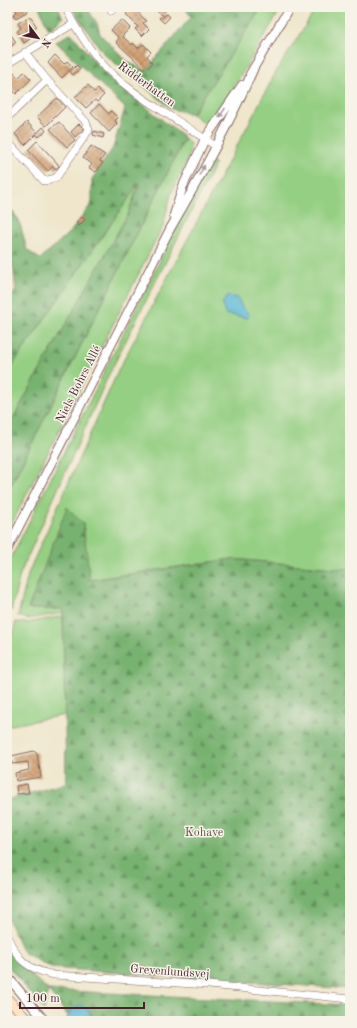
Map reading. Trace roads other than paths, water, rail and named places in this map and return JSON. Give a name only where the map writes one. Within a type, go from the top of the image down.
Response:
[{"type":"main road","points":[[7,998],[29,1021]]},
{"type":"street","name":"Ridderhatten","points":[[64,7],[73,24],[91,50],[115,76],[129,88],[215,146]]},
{"type":"street","name":"Niels Bohrs Allé","points":[[7,550],[170,229],[215,146],[253,70],[290,7]]},
{"type":"street","points":[[7,64],[73,24]]},
{"type":"street","points":[[7,141],[44,182],[56,178],[89,130],[86,122],[46,80],[25,52]]},
{"type":"street","name":"Niels Bohrs Allé","points":[[170,229],[184,186],[205,139],[253,70]]},
{"type":"street","points":[[7,118],[46,80]]},
{"type":"street","name":"Grevenlundsvej","points":[[7,936],[15,953],[24,963],[36,971],[54,975],[209,985],[350,999]]},
{"type":"street","points":[[7,976],[45,1021]]},
{"type":"water","points":[[227,296],[238,298],[242,307],[248,313],[248,318],[225,314],[222,304]]},
{"type":"water","points":[[81,1005],[90,1012],[93,1021],[66,1021],[70,1011]]},
{"type":"park label","name":"Kohave","points":[[204,832]]}]
